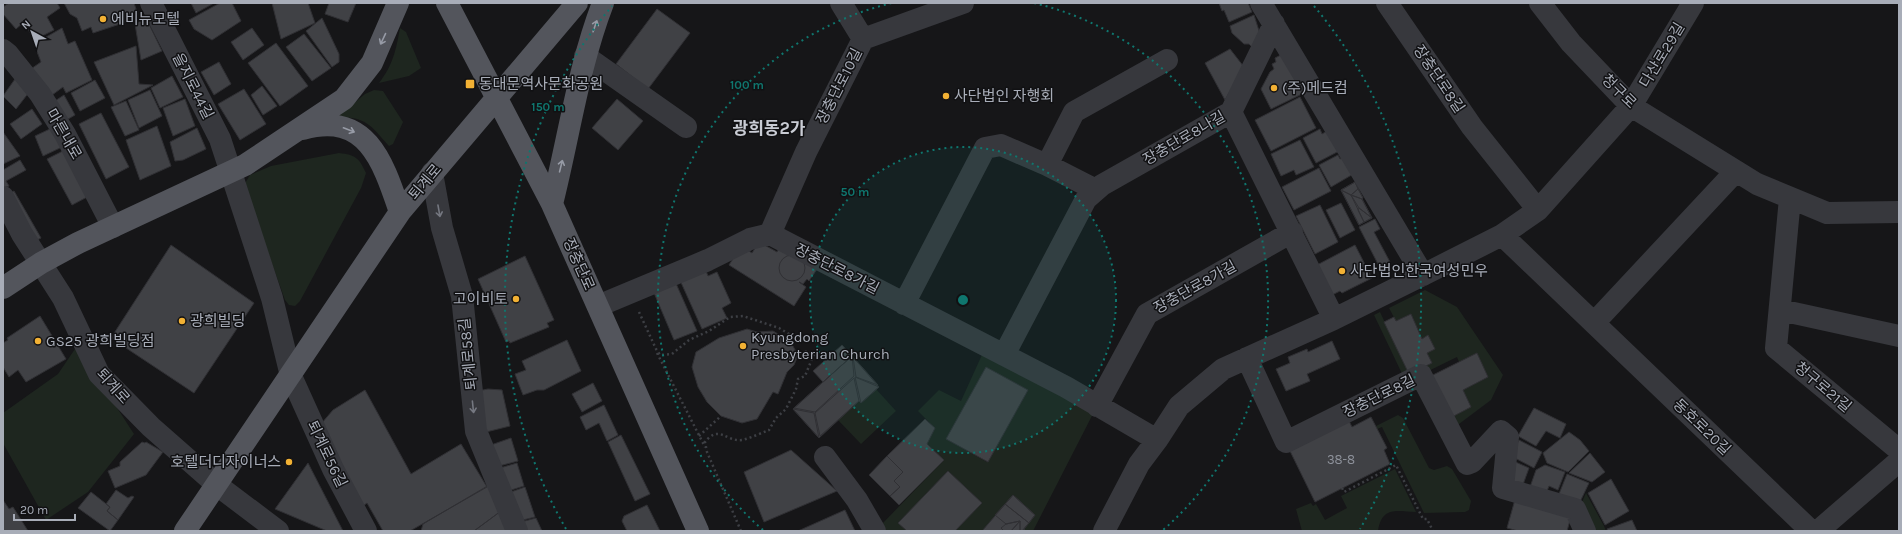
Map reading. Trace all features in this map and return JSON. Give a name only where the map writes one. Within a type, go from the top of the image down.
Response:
[{"type":"main road","points":[[3,288],[42,263],[113,227],[245,165],[344,99],[372,63],[398,3]]},
{"type":"main road","name":"장충단로","points":[[447,3],[552,204],[698,531]]},
{"type":"main road","name":"퇴계로","points":[[186,531],[400,212],[496,96],[577,3]]},
{"type":"main road","points":[[552,204],[567,143],[585,56],[603,3]]},
{"type":"main road","points":[[298,130],[318,125],[338,126],[353,130],[362,137],[388,176],[400,212]]},
{"type":"street","name":"을지로44길","points":[[151,3],[220,139],[231,172]]},
{"type":"street","points":[[841,3],[864,39]]},
{"type":"street","name":"장충단로10길","points":[[770,234],[806,152],[864,39],[963,3]]},
{"type":"street","points":[[1261,3],[1423,275]]},
{"type":"street","name":"장충단로8길","points":[[1387,3],[1472,127],[1538,210]]},
{"type":"street","name":"청구로","points":[[1540,3],[1558,28],[1631,106],[1757,184],[1827,213],[1899,212]]},
{"type":"street","points":[[1558,28],[1559,3]]},
{"type":"street","name":"다산로29길","points":[[1631,106],[1693,3]]},
{"type":"street","name":"장충단로8나길","points":[[1004,355],[1086,199],[1102,185],[1231,112],[1274,24]]},
{"type":"street","name":"마른내로","points":[[3,50],[8,54],[40,94],[65,134],[113,227]]},
{"type":"street","points":[[585,56],[686,127]]},
{"type":"street","points":[[1047,164],[1074,112],[1167,60]]},
{"type":"street","points":[[1104,531],[1139,464],[1179,406],[1223,369],[1334,319],[1502,235],[1538,210],[1631,106]]},
{"type":"street","points":[[1231,112],[1334,319]]},
{"type":"street","points":[[904,304],[985,148],[1001,145],[1047,164],[1096,190]]},
{"type":"street","points":[[1594,323],[1736,171]]},
{"type":"street","points":[[231,172],[272,298],[290,376]]},
{"type":"street","name":"퇴계로58길","points":[[432,173],[442,228],[462,296],[476,431],[517,531]]},
{"type":"street","name":"퇴계로","points":[[3,197],[22,234],[63,298],[99,374],[151,427],[217,486],[278,531]]},
{"type":"street","name":"청구로21길","points":[[1790,198],[1776,348],[1899,450]]},
{"type":"street","name":"장충단로8가길","points":[[1097,406],[1147,314],[1292,232]]},
{"type":"street","points":[[598,306],[708,260],[750,239],[770,234]]},
{"type":"street","name":"장충단로8가길","points":[[770,234],[1004,355],[1157,440]]},
{"type":"street","name":"동호로20길","points":[[1502,235],[1811,531]]},
{"type":"street","points":[[1780,310],[1899,336]]},
{"type":"street","name":"장충단로8길","points":[[1247,358],[1286,442],[1421,375],[1467,464],[1472,462],[1502,431],[1508,436],[1503,488],[1575,508],[1585,531]]},
{"type":"street","name":"퇴계로56길","points":[[290,376],[333,469],[366,531]]},
{"type":"street","points":[[825,457],[858,500],[875,531]]},
{"type":"street","points":[[1818,531],[1899,461]]},
{"type":"path","points":[[630,292],[682,405],[705,447],[741,531]]},
{"type":"path","points":[[656,349],[660,355],[666,356],[672,354],[689,340],[721,322],[730,318],[743,316],[779,328],[789,334],[790,341]]},
{"type":"path","points":[[705,447],[705,442],[712,434],[718,434],[741,440],[769,430],[776,418],[786,409],[796,389],[798,379],[805,376],[814,354],[804,351]]},
{"type":"path","points":[[699,436],[721,416]]},
{"type":"path","points":[[1342,488],[1344,492],[1396,465],[1423,518],[1427,518],[1432,531]]},
{"type":"shaded area","points":[[400,28],[406,32],[421,68],[409,76],[379,83],[388,70],[393,57]]},
{"type":"shaded area","points":[[374,90],[383,91],[403,122],[393,144],[389,146],[372,128],[362,121],[347,117],[337,117],[365,94]]},
{"type":"shaded area","points":[[339,153],[356,158],[366,173],[361,188],[300,301],[295,306],[289,305],[285,300],[244,185],[250,175],[271,166]]},
{"type":"shaded area","points":[[1425,290],[1457,307],[1503,375],[1491,400],[1455,427],[1450,418],[1471,407],[1463,390],[1488,377],[1477,353],[1459,362],[1457,357],[1406,382],[1374,315],[1380,312],[1409,373],[1432,363],[1427,353],[1435,349],[1428,336],[1422,339],[1411,314],[1396,321],[1389,308]]},
{"type":"shaded area","points":[[77,346],[134,434],[88,492],[46,520],[3,443],[3,413],[58,374]]},
{"type":"shaded area","points":[[986,346],[1097,406],[1033,531],[1026,531],[1024,529],[1035,515],[1013,496],[982,531],[955,531],[982,503],[948,471],[898,523],[907,531],[886,531],[883,523],[944,460],[927,444],[935,428],[918,411],[939,390],[961,401]],"holes":[[[946,439],[996,448],[987,462]]]},
{"type":"shaded area","points":[[876,389],[896,411],[861,444],[838,420],[859,401],[861,403]]},
{"type":"shaded area","points":[[1398,415],[1403,418],[1429,468],[1434,470],[1447,466],[1452,469],[1471,501],[1469,510],[1465,512],[1424,513],[1382,427],[1377,429],[1376,426]]},
{"type":"shaded area","points":[[1395,469],[1416,512],[1396,511],[1387,514],[1383,517],[1378,531],[1302,531],[1296,509],[1311,503],[1313,506],[1316,504],[1325,520],[1347,508],[1341,496]]},
{"type":"shaded area","points":[[1586,493],[1606,531],[1591,531],[1579,509]]},
{"type":"building","points":[[9,3],[57,3],[60,8],[47,17],[54,30],[34,40],[24,22],[16,29],[3,14],[3,7]]},
{"type":"building","name":"에비뉴모텔","points":[[64,3],[134,3],[137,12],[128,15],[129,21],[93,33],[91,27],[82,31],[77,18],[70,14]]},
{"type":"building","points":[[191,3],[214,3],[196,13]]},
{"type":"building","points":[[220,3],[232,3],[241,21],[212,40],[194,29],[189,20]]},
{"type":"building","points":[[272,3],[308,3],[315,23],[281,39]]},
{"type":"building","points":[[329,3],[356,3],[348,22],[325,14]]},
{"type":"building","points":[[1219,3],[1248,3],[1252,12],[1229,22]]},
{"type":"building","points":[[657,9],[690,33],[648,89],[616,64]]},
{"type":"building","points":[[1254,15],[1260,34],[1253,48],[1249,44],[1244,44],[1232,33],[1230,26]]},
{"type":"building","points":[[146,18],[162,51],[141,60],[135,24]]},
{"type":"building","points":[[322,18],[339,54],[339,62],[332,67],[306,31]]},
{"type":"building","points":[[62,28],[68,44],[75,41],[92,80],[66,93],[63,87],[48,98],[28,71],[41,62],[34,44]]},
{"type":"building","points":[[252,28],[264,45],[243,60],[231,42]]},
{"type":"building","points":[[304,34],[331,68],[312,81],[286,47]]},
{"type":"building","points":[[276,43],[308,86],[280,106],[248,63]]},
{"type":"building","points":[[136,46],[139,84],[153,85],[114,105],[94,62]]},
{"type":"building","points":[[1230,49],[1244,67],[1225,100],[1205,63]]},
{"type":"building","points":[[1285,53],[1304,93],[1271,109],[1261,89],[1270,72],[1274,69],[1272,64],[1276,62],[1275,58]]},
{"type":"building","points":[[219,62],[231,84],[214,95],[201,72]]},
{"type":"building","points":[[172,76],[183,97],[160,108],[151,88]]},
{"type":"building","points":[[15,79],[30,91],[16,109],[3,96]]},
{"type":"building","points":[[95,80],[105,98],[80,111],[71,93]]},
{"type":"building","points":[[262,86],[277,106],[263,115],[251,95]]},
{"type":"building","points":[[244,89],[266,124],[240,140],[218,104]]},
{"type":"building","points":[[150,90],[162,116],[139,128],[128,100]]},
{"type":"building","points":[[64,95],[75,115],[63,122],[52,103]]},
{"type":"building","points":[[1300,97],[1316,128],[1271,151],[1255,120]]},
{"type":"building","points":[[185,99],[195,126],[173,136],[163,108]]},
{"type":"building","points":[[617,99],[643,121],[618,150],[592,128]]},
{"type":"building","points":[[126,101],[139,130],[125,136],[111,107]]},
{"type":"building","points":[[32,109],[42,124],[21,139],[10,124]]},
{"type":"building","points":[[101,113],[129,167],[106,179],[79,124]]},
{"type":"building","points":[[157,126],[171,166],[140,180],[126,140]]},
{"type":"building","points":[[52,128],[62,147],[43,156],[35,136]]},
{"type":"building","points":[[197,128],[206,149],[183,160],[175,161],[170,142]]},
{"type":"building","points":[[1320,129],[1322,134],[1329,130],[1339,151],[1316,163],[1303,138]]},
{"type":"building","points":[[3,132],[20,156],[3,164]]},
{"type":"building","points":[[1300,140],[1314,167],[1296,175],[1294,170],[1281,176],[1271,154]]},
{"type":"building","points":[[65,150],[89,196],[72,205],[47,159]]},
{"type":"building","points":[[1338,155],[1340,159],[1346,156],[1355,173],[1331,187],[1319,165]]},
{"type":"building","points":[[20,160],[26,170],[6,181],[9,186],[3,188],[3,170]]},
{"type":"building","points":[[1319,168],[1331,191],[1294,210],[1282,187]]},
{"type":"building","points":[[1355,182],[1372,218],[1359,225],[1341,190]]},
{"type":"building","points":[[1355,182],[1358,189],[1351,195],[1341,190]]},
{"type":"building","points":[[1358,189],[1363,198],[1362,199],[1351,195]]},
{"type":"building","points":[[1341,190],[1351,195],[1364,222],[1359,225]]},
{"type":"building","points":[[14,191],[41,238],[33,242],[6,195]]},
{"type":"building","points":[[1351,195],[1362,199],[1372,218],[1359,208]]},
{"type":"building","points":[[1341,203],[1355,230],[1340,238],[1326,210]]},
{"type":"building","points":[[1320,205],[1338,242],[1315,254],[1296,216]]},
{"type":"building","points":[[1359,208],[1372,218],[1364,222],[1358,210]]},
{"type":"building","points":[[1375,219],[1380,229],[1374,232],[1390,262],[1380,268],[1359,227]]},
{"type":"building","points":[[759,242],[777,252],[780,247],[817,269],[809,281],[807,279],[803,284],[799,282],[806,287],[794,306],[729,265],[741,246],[752,253]]},
{"type":"building","name":"광희빌딩","points":[[171,245],[254,303],[194,393],[111,338]]},
{"type":"building","points":[[1355,245],[1372,278],[1342,293],[1340,291],[1332,295],[1317,265]]},
{"type":"building","points":[[792,255],[801,259],[805,268],[801,277],[792,281],[783,277],[779,268],[783,259]]},
{"type":"building","name":"고이비토","points":[[525,256],[554,320],[547,323],[549,327],[510,343],[509,341],[506,342],[478,279]]},
{"type":"building","points":[[704,266],[708,276],[717,272],[731,303],[722,308],[727,318],[702,329],[679,278]]},
{"type":"building","points":[[674,279],[697,331],[674,340],[652,288]]},
{"type":"building","points":[[1411,314],[1422,339],[1428,335],[1435,349],[1427,353],[1432,363],[1409,374],[1384,322],[1394,317],[1396,321]]},
{"type":"building","points":[[40,316],[66,359],[26,382],[18,370],[9,377],[3,367],[3,343],[8,340],[7,338]]},
{"type":"building","points":[[747,329],[757,332],[773,331],[790,341],[798,355],[794,365],[787,372],[778,394],[773,392],[757,419],[742,423],[721,416],[707,402],[698,387],[692,367],[696,352],[719,338]]},
{"type":"building","points":[[567,340],[581,371],[544,390],[537,390],[523,395],[515,374],[526,370],[522,361]]},
{"type":"building","points":[[1332,341],[1340,359],[1307,374],[1310,381],[1286,391],[1276,369],[1290,363],[1288,357],[1307,349],[1308,352]]},
{"type":"building","points":[[842,345],[852,356],[823,382],[813,371]]},
{"type":"building","points":[[1477,353],[1488,377],[1463,390],[1471,407],[1450,418],[1429,377]]},
{"type":"building","points":[[852,356],[879,387],[861,403],[859,401],[819,438],[793,409]]},
{"type":"building","points":[[852,356],[854,376],[815,412],[794,408]]},
{"type":"building","points":[[853,357],[878,385],[856,377]]},
{"type":"building","points":[[986,367],[1028,390],[988,462],[946,439]]},
{"type":"building","points":[[855,377],[879,387],[861,403]]},
{"type":"building","points":[[854,378],[859,401],[820,436],[815,413]]},
{"type":"building","points":[[593,383],[602,401],[582,412],[572,394]]},
{"type":"building","points":[[488,389],[502,390],[510,426],[486,432],[478,391]]},
{"type":"building","points":[[365,390],[411,474],[461,444],[487,487],[410,531],[383,531],[367,503],[363,506],[321,424],[333,410]]},
{"type":"building","points":[[604,405],[618,435],[607,441],[599,423],[586,430],[580,417]]},
{"type":"building","points":[[1534,408],[1566,424],[1560,438],[1546,431],[1536,446],[1518,436]]},
{"type":"building","points":[[793,409],[814,413],[819,438]]},
{"type":"building","points":[[1371,417],[1387,448],[1384,450],[1390,464],[1315,502],[1290,451],[1349,421],[1352,427]]},
{"type":"building","points":[[925,419],[935,428],[927,444],[944,460],[899,505],[890,496],[900,487],[894,481],[903,472],[887,456]]},
{"type":"building","points":[[1569,432],[1580,440],[1589,451],[1568,472],[1547,463],[1543,453]]},
{"type":"building","points":[[621,435],[650,494],[635,501],[608,442]]},
{"type":"building","points":[[511,438],[518,461],[499,466],[491,445]]},
{"type":"building","points":[[1519,440],[1542,452],[1534,468],[1511,456]]},
{"type":"building","points":[[142,442],[146,442],[163,452],[146,475],[115,488],[108,471],[120,466],[120,462]]},
{"type":"building","points":[[791,450],[837,491],[764,522],[744,472]]},
{"type":"building","points":[[1590,453],[1605,472],[1592,482],[1569,473]]},
{"type":"building","points":[[887,456],[903,472],[894,481],[900,487],[890,496],[869,475]]},
{"type":"building","points":[[1511,460],[1529,468],[1521,490],[1506,486]]},
{"type":"building","points":[[308,463],[343,531],[327,531],[275,509]]},
{"type":"building","points":[[517,463],[524,486],[508,491],[500,468]]},
{"type":"building","points":[[1545,465],[1565,472],[1558,490],[1549,486],[1545,496],[1529,490],[1536,470]]},
{"type":"building","points":[[948,471],[982,503],[955,531],[907,531],[898,523]]},
{"type":"building","points":[[1567,474],[1589,483],[1578,506],[1557,499]]},
{"type":"building","points":[[1611,479],[1629,511],[1605,525],[1588,493]]},
{"type":"building","points":[[489,485],[501,511],[474,531],[421,531],[423,524]]},
{"type":"building","points":[[525,487],[535,517],[519,521],[508,493]]},
{"type":"building","points":[[116,490],[128,498],[132,496],[134,497],[118,520],[107,511],[110,507],[106,504]]},
{"type":"building","points":[[91,492],[110,507],[107,511],[118,520],[110,531],[78,508]]},
{"type":"building","points":[[1013,495],[1035,515],[1024,529],[1026,531],[982,531]]},
{"type":"building","points":[[1013,495],[1035,515],[1029,523],[1005,504]]},
{"type":"building","points":[[1516,496],[1572,513],[1567,531],[1518,531],[1507,528]]},
{"type":"building","points":[[3,500],[9,509],[13,507],[28,531],[3,531]]},
{"type":"building","points":[[1005,504],[1029,523],[1022,531],[1020,531],[1020,521],[1006,524],[995,515]]},
{"type":"building","points":[[647,505],[660,531],[627,531],[622,521],[624,516]]},
{"type":"building","points":[[845,510],[855,531],[798,531]]},
{"type":"building","points":[[501,511],[510,531],[474,531]]},
{"type":"building","points":[[536,518],[542,531],[525,531],[521,522]]},
{"type":"building","points":[[1632,520],[1637,531],[1608,531],[1607,529]]},
{"type":"building","points":[[1020,521],[1020,531],[1011,531]]},
{"type":"building","points":[[1020,521],[1011,531],[1004,531],[1001,528],[1006,524]]},
{"type":"place","name":"에비뉴모텔","points":[[103,19]]},
{"type":"place","name":"동대문역사문화공원","points":[[470,84]]},
{"type":"place","name":"(주)메드컴","points":[[1274,88]]},
{"type":"place","name":"사단법인 자행회","points":[[946,96]]},
{"type":"place","name":"사단법인한국여성민우","points":[[1342,271]]},
{"type":"place","name":"고이비토","points":[[516,299]]},
{"type":"place","name":"광희빌딩","points":[[182,321]]},
{"type":"place","name":"GS25 광희빌딩점","points":[[38,341]]},
{"type":"place","name":"Kyungdong Presbyterian Church","points":[[743,346]]},
{"type":"place","name":"호텔더디자이너스","points":[[289,462]]},
{"type":"district","name":"광희동2가","points":[[769,128]]}]
